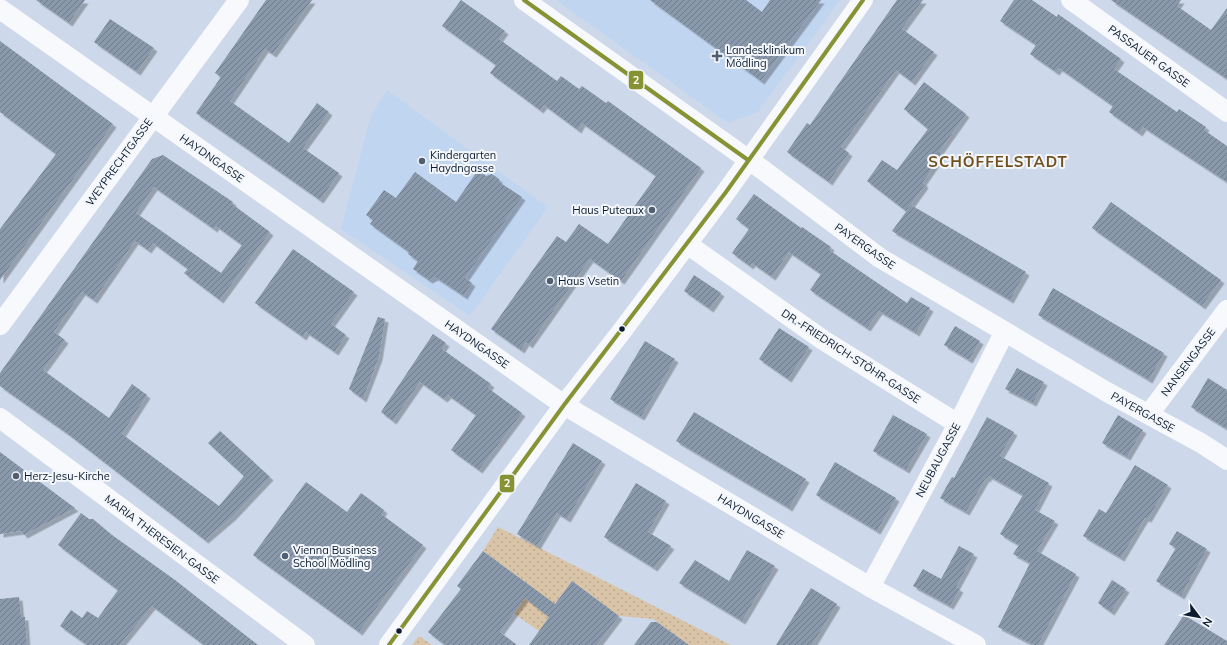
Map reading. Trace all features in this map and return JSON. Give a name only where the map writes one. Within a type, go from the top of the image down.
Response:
[{"type":"street","name":"WEYPRECHTGASSE","points":[[0,326],[239,0]]},
{"type":"street","name":"PAYERGASSE","points":[[524,0],[748,160],[880,258],[1004,332],[1227,460]]},
{"type":"street","points":[[389,645],[564,405],[687,244],[863,0]]},
{"type":"street","name":"PASSAUER GASSE","points":[[1072,0],[1227,112]]},
{"type":"street","name":"HAYDNGASSE","points":[[0,9],[564,405],[870,587],[976,645]]},
{"type":"street","name":"DR.-FRIEDRICH-STÖHR-GASSE","points":[[687,244],[822,340],[958,424]]},
{"type":"street","name":"NANSENGASSE","points":[[1149,414],[1227,310]]},
{"type":"street","name":"NEUBAUGASSE","points":[[870,587],[958,424],[1004,332]]},
{"type":"street","name":"MARIA THERESIEN-GASSE","points":[[0,418],[305,645]]},
{"type":"shaded area","name":"Landesklinikum Mödling","points":[[556,0],[840,0],[758,112],[728,123]]},
{"type":"shaded area","name":"Kindergarten Haydngasse","points":[[387,90],[548,207],[470,316],[341,229],[371,115]]},
{"type":"shaded area","points":[[498,527],[731,645],[689,645],[653,619],[619,616],[572,581],[546,615],[549,617],[539,631],[513,613],[532,587],[483,551]]},
{"type":"shaded area","points":[[419,636],[432,645],[412,645]]},
{"type":"building","points":[[36,0],[85,0],[69,23]]},
{"type":"building","points":[[266,0],[312,0],[273,54],[265,49],[230,101],[289,143],[317,103],[329,112],[303,148],[339,173],[320,200],[196,113],[221,77],[215,73]]},
{"type":"building","points":[[461,0],[505,31],[499,39],[557,81],[561,76],[579,89],[582,86],[606,103],[608,101],[701,168],[621,281],[590,259],[529,345],[526,342],[521,350],[491,329],[557,236],[566,242],[579,224],[608,244],[656,176],[582,123],[578,130],[544,105],[540,110],[490,73],[496,65],[442,26]]},
{"type":"building","points":[[650,0],[746,0],[762,12],[770,0],[821,0],[761,81]]},
{"type":"building","points":[[897,0],[923,0],[902,29],[934,52],[912,82],[896,70],[841,147],[849,153],[829,182],[787,152],[807,123],[810,125]]},
{"type":"building","points":[[1014,0],[1032,0],[1057,17],[1058,14],[1121,59],[1114,69],[1177,112],[1179,109],[1206,127],[1204,130],[1227,146],[1227,182],[1143,127],[1139,133],[1109,112],[1113,106],[1059,68],[1056,72],[1030,54],[1036,45],[1000,21]]},
{"type":"building","points":[[1111,0],[1181,0],[1177,6],[1211,30],[1227,8],[1227,79]]},
{"type":"building","points":[[110,19],[154,48],[137,72],[94,42]]},
{"type":"building","points":[[0,41],[113,124],[0,280],[0,229],[56,154],[0,112]]},
{"type":"building","points":[[924,82],[966,114],[939,152],[942,154],[923,182],[925,185],[906,211],[867,181],[882,160],[897,170],[928,129],[904,109]]},
{"type":"building","points":[[163,155],[233,202],[232,204],[270,232],[220,300],[184,273],[188,269],[153,243],[148,250],[135,241],[94,300],[82,292],[54,332],[65,340],[43,370],[109,418],[132,384],[147,395],[122,434],[219,506],[244,476],[208,443],[220,431],[270,477],[232,517],[205,540],[68,434],[0,386],[0,373],[152,159]],"holes":[[[154,187],[214,229],[216,226],[242,245],[221,273],[136,213]]]},
{"type":"building","points":[[478,170],[486,176],[492,174],[499,179],[499,182],[522,197],[465,278],[472,283],[464,296],[435,277],[429,280],[413,269],[418,261],[408,254],[409,252],[370,224],[373,220],[366,215],[384,190],[396,198],[415,172],[456,202]]},
{"type":"building","points":[[754,194],[801,228],[802,227],[831,247],[829,250],[907,303],[911,297],[930,308],[916,333],[879,311],[867,328],[810,290],[821,274],[789,252],[772,277],[752,263],[750,266],[732,253],[749,229],[736,219]]},
{"type":"building","points":[[1111,202],[1221,280],[1202,306],[1092,228]]},
{"type":"building","points":[[911,205],[1026,272],[1010,300],[892,231]]},
{"type":"building","points":[[293,249],[354,292],[331,324],[346,335],[335,352],[306,332],[303,337],[255,303]]},
{"type":"building","points":[[694,275],[721,293],[710,309],[684,291]]},
{"type":"building","points":[[1053,288],[1164,353],[1149,380],[1038,315]]},
{"type":"building","points":[[378,317],[385,319],[379,357],[363,399],[349,389]]},
{"type":"building","points":[[955,326],[980,341],[969,360],[944,345]]},
{"type":"building","points":[[779,328],[809,347],[788,379],[759,359]]},
{"type":"building","points":[[433,334],[446,343],[442,349],[491,384],[488,388],[522,413],[479,470],[451,450],[476,415],[448,395],[444,399],[420,382],[393,421],[381,412]]},
{"type":"building","points":[[645,341],[675,359],[641,417],[610,399]]},
{"type":"building","points":[[1017,368],[1044,382],[1033,403],[1005,389]]},
{"type":"building","points":[[1208,378],[1227,390],[1227,429],[1191,407]]},
{"type":"building","points":[[694,412],[806,479],[789,508],[676,441]]},
{"type":"building","points":[[893,415],[927,434],[906,470],[873,451]]},
{"type":"building","points":[[1118,415],[1143,430],[1127,457],[1102,443]]},
{"type":"building","points":[[987,417],[1014,432],[1000,456],[1049,483],[1035,510],[1055,521],[1037,551],[1076,574],[1038,645],[1034,645],[998,627],[1030,563],[1013,554],[1019,545],[1000,534],[1023,495],[989,476],[987,479],[986,478],[966,512],[940,498],[952,477],[954,478]]},
{"type":"building","points":[[573,443],[602,461],[567,519],[557,513],[537,546],[517,534]]},
{"type":"building","name":"Herz-Jesu-Kirche","points":[[0,452],[75,508],[24,535],[21,531],[0,534]]},
{"type":"building","points":[[835,462],[896,498],[877,531],[816,495]]},
{"type":"building","points":[[1135,465],[1168,485],[1148,519],[1145,518],[1121,558],[1083,536],[1099,509],[1106,513]]},
{"type":"building","name":"Vienna Business School Mödling","points":[[306,482],[347,512],[361,493],[384,510],[381,514],[423,545],[359,632],[253,555]]},
{"type":"building","points":[[636,483],[666,501],[648,532],[671,546],[654,568],[604,537]]},
{"type":"building","points":[[81,513],[89,519],[93,519],[112,535],[175,580],[258,645],[204,645],[152,606],[120,645],[87,645],[60,626],[71,610],[82,618],[87,611],[98,618],[118,590],[58,545]]},
{"type":"building","points":[[1177,531],[1207,549],[1181,596],[1156,581],[1176,548],[1169,544]]},
{"type":"building","points":[[959,546],[974,554],[956,587],[960,589],[950,606],[913,586],[923,569],[941,579]]},
{"type":"building","points":[[747,550],[775,566],[742,621],[679,583],[695,560],[729,581]]},
{"type":"building","points":[[483,551],[555,604],[572,581],[619,616],[597,645],[529,645],[549,617],[525,598],[500,632],[517,645],[445,645],[428,632],[461,589],[457,586]]},
{"type":"building","points":[[1112,580],[1126,589],[1111,612],[1098,603]]},
{"type":"building","points":[[811,588],[837,604],[812,645],[776,645]]},
{"type":"building","points":[[19,597],[21,617],[25,617],[27,645],[0,645],[0,599]]},
{"type":"building","points":[[1184,615],[1227,641],[1227,645],[1164,645]]},
{"type":"building","points":[[651,622],[657,622],[689,645],[634,645]]},
{"type":"transit line","name":"2","points":[[524,0],[748,160]]},
{"type":"transit line","name":"2","points":[[389,645],[564,405],[726,192],[863,0]]},
{"type":"place","name":"Landesklinikum Mödling","points":[[717,56]]},
{"type":"place","name":"Kindergarten Haydngasse","points":[[422,161]]},
{"type":"place","name":"Haus Puteaux","points":[[652,210]]},
{"type":"place","name":"Haus Vsetin","points":[[550,281]]},
{"type":"place","name":"Herz-Jesu-Kirche","points":[[16,476]]},
{"type":"place","name":"Vienna Business School Mödling","points":[[285,556]]},
{"type":"district","name":"SCHÖFFELSTADT","points":[[998,162]]}]
